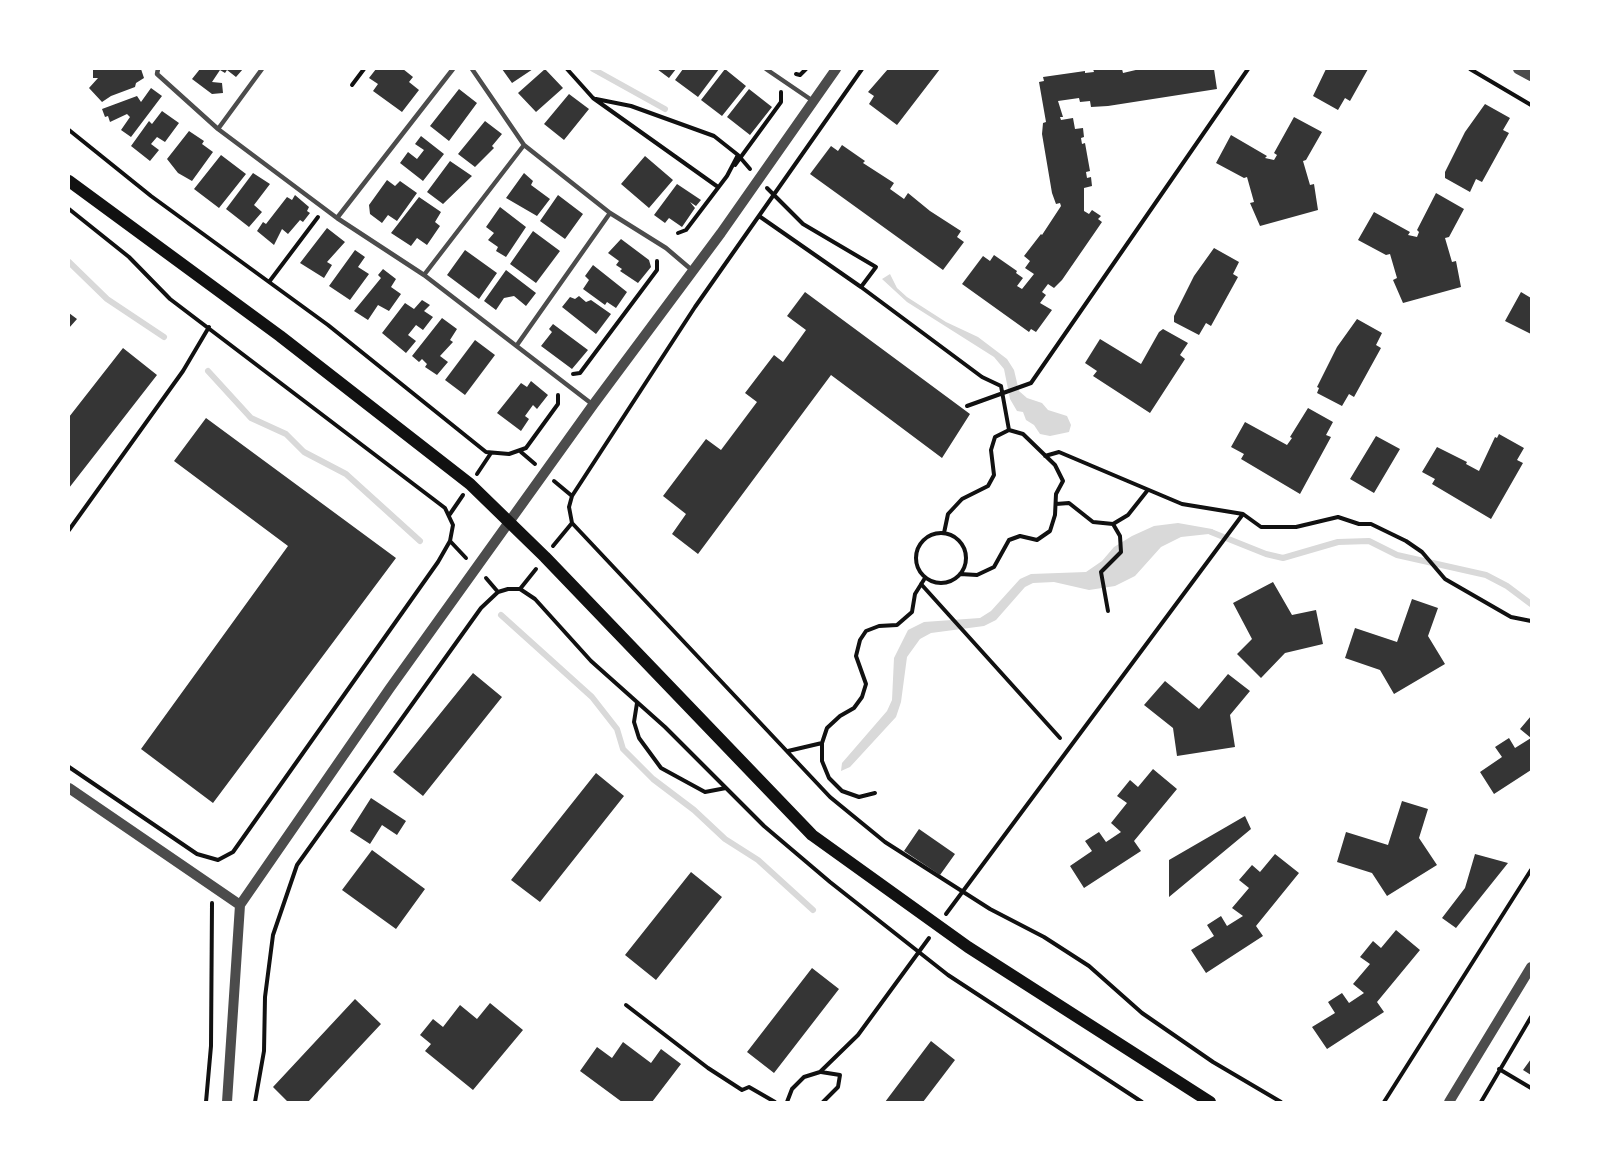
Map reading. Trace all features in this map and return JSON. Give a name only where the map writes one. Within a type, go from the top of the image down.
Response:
[{"type":"main road","points":[[69,181],[410,435],[470,484],[509,521],[812,835],[968,947],[1210,1102]]},
{"type":"street","points":[[227,1102],[240,905],[509,521],[693,271],[836,69]]},
{"type":"street","points":[[1518,69],[1531,76]]},
{"type":"street","points":[[69,788],[240,905]]},
{"type":"street","points":[[1449,1102],[1531,967]]},
{"type":"lane","points":[[158,69],[157,74],[218,129],[337,218],[424,275],[593,405]]},
{"type":"lane","points":[[218,129],[261,69]]},
{"type":"lane","points":[[337,218],[453,69]]},
{"type":"lane","points":[[472,69],[524,146],[610,213],[666,248],[693,271]]},
{"type":"lane","points":[[766,69],[813,101]]},
{"type":"lane","points":[[424,275],[524,146]]},
{"type":"lane","points":[[517,345],[610,213]]},
{"type":"path","points":[[352,85],[364,69]]},
{"type":"path","points":[[567,69],[593,98],[718,187]]},
{"type":"path","points":[[795,74],[800,75],[806,69]]},
{"type":"path","points":[[862,69],[695,307],[572,496],[569,507],[572,523],[830,797],[885,842],[990,909],[1044,937],[1089,966],[1142,1013],[1213,1062],[1281,1102]]},
{"type":"path","points":[[967,406],[1031,382],[1248,69]]},
{"type":"path","points":[[1470,69],[1531,105]]},
{"type":"path","points":[[678,232],[686,230],[727,176],[781,102],[781,92]]},
{"type":"path","points":[[593,98],[631,106],[714,136],[738,155],[727,176]]},
{"type":"path","points":[[69,130],[152,196],[328,325],[490,453],[515,453],[526,448],[558,404],[558,395]]},
{"type":"path","points":[[69,209],[129,257],[170,299],[445,508],[453,525],[450,541],[431,572],[233,852],[218,860],[197,854],[69,767]]},
{"type":"path","points":[[789,212],[816,233],[835,241],[876,267],[861,288]]},
{"type":"path","points":[[269,282],[320,214]]},
{"type":"path","points":[[759,216],[982,376],[1001,386],[1004,392],[1009,430]]},
{"type":"path","points":[[573,374],[580,373],[657,270],[657,261]]},
{"type":"path","points":[[69,530],[183,371],[208,327]]},
{"type":"path","points":[[944,533],[948,514],[962,499],[988,486],[994,475],[991,450],[995,437],[1009,430],[1023,434],[1044,457],[1055,465],[1063,481],[1056,494],[1050,531],[1037,540],[1020,536],[1009,540],[994,567],[977,575],[960,574],[946,582],[938,583],[925,578],[916,561],[919,545],[932,534],[944,533],[956,537],[965,550],[966,559],[960,574]]},
{"type":"path","points":[[1044,457],[1059,452],[1182,504],[1243,514],[1261,527],[1296,527],[1338,517],[1359,524],[1371,524],[1406,541],[1422,552],[1445,579],[1511,617],[1531,621]]},
{"type":"path","points":[[1056,504],[1069,503],[1093,522],[1113,524],[1128,515],[1147,491]]},
{"type":"path","points":[[964,889],[1243,514]]},
{"type":"path","points":[[1108,611],[1101,572],[1121,552],[1120,536],[1113,524]]},
{"type":"path","points":[[875,793],[859,797],[842,791],[829,778],[822,761],[822,743],[827,728],[854,708],[862,697],[866,684],[856,656],[860,640],[866,631],[879,626],[897,625],[912,612],[915,594],[925,578]]},
{"type":"path","points":[[921,584],[964,635],[1060,738]]},
{"type":"path","points":[[255,1102],[264,1052],[265,997],[273,935],[297,865],[489,598],[498,592],[520,589],[535,599]]},
{"type":"path","points":[[638,702],[634,722],[639,738],[661,768],[705,792],[726,789]]},
{"type":"path","points":[[788,751],[822,743]]},
{"type":"path","points":[[206,1102],[211,1046],[212,886],[218,860]]},
{"type":"path","points":[[1384,1102],[1531,870]]},
{"type":"path","points":[[820,1072],[858,1035],[893,987]]},
{"type":"path","points":[[626,1005],[742,1090],[749,1088],[775,1102]]},
{"type":"path","points":[[1481,1102],[1531,1017]]},
{"type":"path","points":[[1499,1070],[1531,1088]]},
{"type":"path","points":[[787,1102],[792,1089],[804,1077],[820,1072],[840,1075],[838,1087],[823,1102]]},
{"type":"shaded area","points":[[890,274],[897,288],[907,297],[946,322],[978,337],[1007,359],[1014,370],[1019,391],[1027,398],[1042,403],[1048,410],[1067,416],[1071,425],[1069,432],[1050,436],[1040,434],[1034,425],[1026,420],[1023,412],[1017,411],[1010,399],[1004,369],[994,357],[907,302],[882,279]]},
{"type":"shaded area","points":[[1178,523],[1212,529],[1218,533],[1181,537],[1161,547],[1135,576],[1115,586],[1089,590],[1054,582],[1033,583],[1025,587],[996,620],[984,626],[931,633],[920,639],[907,657],[901,702],[896,717],[850,767],[841,771],[842,763],[887,711],[892,700],[894,658],[908,630],[924,622],[980,618],[991,611],[1020,579],[1031,574],[1086,572],[1102,561],[1114,547],[1132,536],[1154,526]]},
{"type":"building","points":[[93,69],[141,69],[144,78],[136,83],[135,87],[102,102],[89,88],[98,78],[93,78]]},
{"type":"building","points":[[200,69],[243,69],[236,77],[227,70],[225,73],[220,70],[212,82],[222,83],[223,93],[212,94],[192,79]]},
{"type":"building","points":[[376,69],[403,69],[413,77],[409,82],[419,90],[402,112],[373,91],[378,84],[369,78]]},
{"type":"building","points":[[502,69],[533,69],[512,83]]},
{"type":"building","points":[[545,69],[563,88],[536,112],[518,93]]},
{"type":"building","points":[[657,69],[676,69],[669,78]]},
{"type":"building","points":[[683,69],[719,69],[698,97],[675,80]]},
{"type":"building","points":[[725,69],[746,86],[722,116],[701,100]]},
{"type":"building","points":[[888,69],[940,69],[897,125],[869,104],[874,96],[868,92]]},
{"type":"building","points":[[1093,69],[1122,69],[1123,73],[1140,69],[1214,69],[1217,89],[1108,106],[1091,107],[1090,101],[1080,102],[1079,98],[1058,101],[1063,117],[1060,117],[1061,120],[1073,118],[1075,129],[1083,128],[1084,137],[1081,138],[1082,144],[1085,143],[1090,171],[1086,172],[1087,178],[1091,177],[1092,186],[1084,188],[1084,211],[1089,214],[1092,210],[1101,216],[1098,219],[1102,222],[1062,280],[1054,288],[1048,284],[1042,292],[1046,295],[1040,303],[1052,310],[1036,332],[1031,329],[1029,332],[962,284],[983,256],[990,261],[994,255],[1017,271],[1016,273],[1023,278],[1017,286],[1022,289],[1034,274],[1025,268],[1030,261],[1024,256],[1042,235],[1061,206],[1060,203],[1056,204],[1052,193],[1042,134],[1043,123],[1046,122],[1039,82],[1044,81],[1043,77],[1085,71],[1085,73],[1094,72]]},
{"type":"building","points":[[1326,69],[1368,69],[1350,101],[1345,98],[1338,110],[1313,96]]},
{"type":"building","points":[[151,88],[162,96],[131,137],[121,130],[130,117],[127,114],[110,122],[108,116],[105,117],[102,109],[137,96],[141,102]]},
{"type":"building","points":[[459,89],[477,103],[449,141],[430,126]]},
{"type":"building","points":[[749,89],[772,107],[750,135],[727,117]]},
{"type":"building","points":[[569,94],[589,109],[564,140],[544,124]]},
{"type":"building","points":[[1485,104],[1510,118],[1503,130],[1509,133],[1482,182],[1476,179],[1470,192],[1445,178],[1445,172],[1465,132]]},
{"type":"building","points":[[162,111],[179,123],[165,142],[157,137],[151,144],[159,150],[150,161],[131,146],[149,121],[152,124]]},
{"type":"building","points":[[1294,117],[1322,132],[1306,160],[1303,161],[1310,185],[1314,184],[1318,210],[1260,226],[1250,203],[1254,202],[1247,177],[1244,178],[1216,163],[1231,135],[1267,156],[1265,158],[1274,160],[1277,155],[1274,153]]},
{"type":"building","points":[[485,121],[502,134],[492,146],[494,148],[475,167],[458,154]]},
{"type":"building","points":[[189,131],[204,141],[202,144],[213,152],[192,181],[178,173],[167,159]]},
{"type":"building","points":[[421,136],[444,154],[423,181],[400,163],[408,152],[417,159],[424,150],[415,144]]},
{"type":"building","points":[[842,145],[865,161],[863,163],[894,183],[890,189],[904,199],[908,193],[930,211],[961,231],[957,237],[964,242],[943,270],[810,174],[831,146],[838,151]]},
{"type":"building","points":[[221,155],[246,174],[219,208],[194,189]]},
{"type":"building","points":[[645,156],[673,180],[649,208],[621,184]]},
{"type":"building","points":[[450,161],[472,176],[443,204],[427,192]]},
{"type":"building","points":[[253,173],[270,184],[254,205],[262,212],[249,227],[226,209]]},
{"type":"building","points":[[524,173],[533,181],[531,185],[550,199],[537,216],[506,198]]},
{"type":"building","points":[[387,180],[395,186],[400,181],[417,193],[397,221],[388,215],[382,223],[370,214],[369,205]]},
{"type":"building","points":[[677,184],[701,200],[696,206],[690,202],[695,208],[682,227],[669,218],[665,223],[654,215]]},
{"type":"building","points":[[1436,193],[1464,209],[1449,237],[1445,238],[1452,262],[1456,261],[1461,287],[1403,303],[1393,280],[1397,278],[1390,254],[1386,255],[1358,240],[1374,212],[1410,232],[1408,235],[1417,237],[1419,232],[1417,230]]},
{"type":"building","points":[[295,195],[309,207],[307,211],[310,213],[303,222],[300,220],[288,234],[282,229],[274,245],[257,231],[263,222],[266,224],[287,197],[292,200]]},
{"type":"building","points":[[558,195],[583,214],[565,239],[540,221]]},
{"type":"building","points":[[419,197],[441,212],[435,222],[440,226],[427,245],[417,238],[411,246],[391,233]]},
{"type":"building","points":[[500,207],[526,227],[506,257],[496,251],[498,247],[488,240],[494,233],[486,227]]},
{"type":"building","points":[[327,228],[345,242],[327,262],[332,265],[324,278],[300,263]]},
{"type":"building","points":[[533,231],[560,251],[536,283],[510,264]]},
{"type":"building","points":[[621,239],[649,260],[651,267],[638,283],[620,271],[622,269],[616,265],[619,261],[608,253]]},
{"type":"building","points":[[1214,248],[1239,262],[1233,274],[1238,277],[1211,326],[1206,323],[1199,335],[1174,322],[1174,316],[1194,276]]},
{"type":"building","points":[[355,250],[365,257],[358,267],[369,274],[350,300],[329,286]]},
{"type":"building","points":[[465,250],[497,273],[479,299],[447,275]]},
{"type":"building","points":[[593,265],[627,292],[616,308],[607,302],[605,305],[583,289],[589,280],[585,276]]},
{"type":"building","points":[[383,269],[396,279],[391,287],[401,294],[389,311],[378,305],[368,320],[354,311],[381,278],[378,275]]},
{"type":"building","points":[[506,270],[536,293],[526,306],[514,296],[504,298],[496,310],[484,301]]},
{"type":"building","points":[[805,292],[970,414],[942,458],[831,375],[698,554],[672,534],[686,514],[663,496],[706,439],[721,450],[757,402],[745,393],[774,355],[783,362],[806,330],[787,316]]},
{"type":"building","points":[[1521,292],[1531,298],[1531,334],[1505,321]]},
{"type":"building","points":[[579,296],[586,302],[591,300],[611,314],[596,334],[562,307],[570,297],[575,299]]},
{"type":"building","points":[[422,300],[430,305],[424,311],[433,317],[423,330],[416,325],[408,335],[416,341],[406,353],[382,333],[405,303],[414,309]]},
{"type":"building","points":[[69,313],[77,319],[69,328]]},
{"type":"building","points":[[442,318],[457,329],[450,340],[453,342],[440,356],[448,362],[437,375],[425,367],[427,364],[422,359],[419,362],[412,356]]},
{"type":"building","points":[[1357,319],[1382,333],[1376,345],[1381,348],[1354,397],[1349,394],[1342,406],[1317,393],[1319,388],[1317,387],[1337,347]]},
{"type":"building","points":[[553,324],[588,350],[572,369],[541,346],[552,332],[549,329]]},
{"type":"building","points":[[1163,329],[1188,343],[1180,355],[1185,359],[1150,413],[1093,376],[1097,371],[1085,363],[1100,339],[1141,364]]},
{"type":"building","points":[[475,340],[495,355],[465,395],[445,380]]},
{"type":"building","points":[[123,348],[157,375],[69,488],[69,417]]},
{"type":"building","points":[[531,381],[548,395],[537,409],[533,405],[525,416],[529,419],[521,431],[497,413],[521,383],[527,387]]},
{"type":"building","points":[[1308,408],[1333,422],[1326,435],[1331,437],[1300,494],[1241,459],[1244,454],[1231,447],[1245,422],[1287,445]]},
{"type":"building","points":[[206,418],[396,558],[213,803],[141,749],[288,546],[174,461]]},
{"type":"building","points":[[1499,434],[1524,448],[1517,460],[1523,463],[1491,519],[1432,484],[1435,479],[1422,472],[1437,447],[1467,462],[1466,464],[1479,471],[1495,437],[1497,438]]},
{"type":"building","points":[[1376,436],[1400,449],[1374,493],[1350,479]]},
{"type":"building","points":[[1273,582],[1292,615],[1316,610],[1323,644],[1285,653],[1261,678],[1237,654],[1252,639],[1233,603]]},
{"type":"building","points":[[1412,599],[1438,608],[1428,636],[1445,664],[1394,694],[1380,670],[1345,658],[1355,628],[1397,642]]},
{"type":"building","points":[[473,673],[502,697],[423,796],[393,772]]},
{"type":"building","points":[[1228,674],[1250,691],[1230,715],[1235,747],[1177,756],[1173,728],[1144,705],[1165,681],[1199,709]]},
{"type":"building","points":[[1531,716],[1531,738],[1520,729]]},
{"type":"building","points":[[1509,738],[1515,748],[1531,738],[1531,770],[1494,794],[1480,772],[1502,757],[1495,747]]},
{"type":"building","points":[[1153,769],[1177,789],[1134,841],[1141,851],[1084,888],[1070,866],[1092,851],[1085,841],[1099,832],[1106,842],[1121,832],[1111,823],[1127,803],[1117,796],[1130,780],[1138,787]]},
{"type":"building","points":[[596,773],[624,796],[540,902],[511,880]]},
{"type":"building","points":[[371,798],[406,821],[397,835],[382,825],[370,844],[350,831]]},
{"type":"building","points":[[1402,801],[1428,809],[1419,838],[1437,865],[1387,896],[1372,873],[1337,862],[1346,832],[1388,845]]},
{"type":"building","points":[[1245,816],[1251,829],[1169,897],[1169,860]]},
{"type":"building","points":[[919,829],[955,854],[940,875],[904,851]]},
{"type":"building","points":[[372,850],[425,889],[396,929],[342,890]]},
{"type":"building","points":[[1275,854],[1299,873],[1256,926],[1263,936],[1206,973],[1191,950],[1214,936],[1207,925],[1221,916],[1227,926],[1243,916],[1232,908],[1249,888],[1239,880],[1252,865],[1260,872]]},
{"type":"building","points":[[1475,854],[1508,863],[1456,928],[1442,918],[1465,888]]},
{"type":"building","points":[[691,872],[722,897],[656,980],[625,955]]},
{"type":"building","points":[[1396,930],[1420,950],[1377,1002],[1384,1012],[1327,1049],[1312,1027],[1335,1013],[1328,1002],[1342,993],[1349,1003],[1364,993],[1353,984],[1370,964],[1360,957],[1373,941],[1381,948]]},
{"type":"building","points":[[812,968],[839,989],[774,1073],[747,1052]]},
{"type":"building","points":[[355,999],[381,1024],[308,1102],[288,1102],[273,1087]]},
{"type":"building","points":[[490,1003],[523,1030],[473,1090],[425,1051],[431,1044],[420,1035],[433,1019],[443,1027],[460,1005],[477,1019]]},
{"type":"building","points":[[931,1041],[955,1060],[923,1102],[885,1102]]},
{"type":"building","points":[[623,1042],[651,1063],[661,1049],[681,1064],[652,1102],[622,1102],[580,1071],[597,1047],[612,1058]]},
{"type":"building","points":[[1531,1059],[1531,1075],[1523,1070]]},
{"type":"waterway","points":[[593,69],[665,109]]},
{"type":"waterway","points":[[69,262],[107,299],[164,337]]},
{"type":"waterway","points":[[208,371],[251,418],[286,434],[304,452],[346,474],[420,541]]},
{"type":"waterway","points":[[1211,532],[1266,554],[1283,558],[1338,542],[1369,541],[1397,555],[1486,575],[1507,586],[1531,604]]},
{"type":"waterway","points":[[501,615],[592,697],[617,729],[623,749],[653,779],[694,810],[725,839],[758,860],[813,910]]}]
